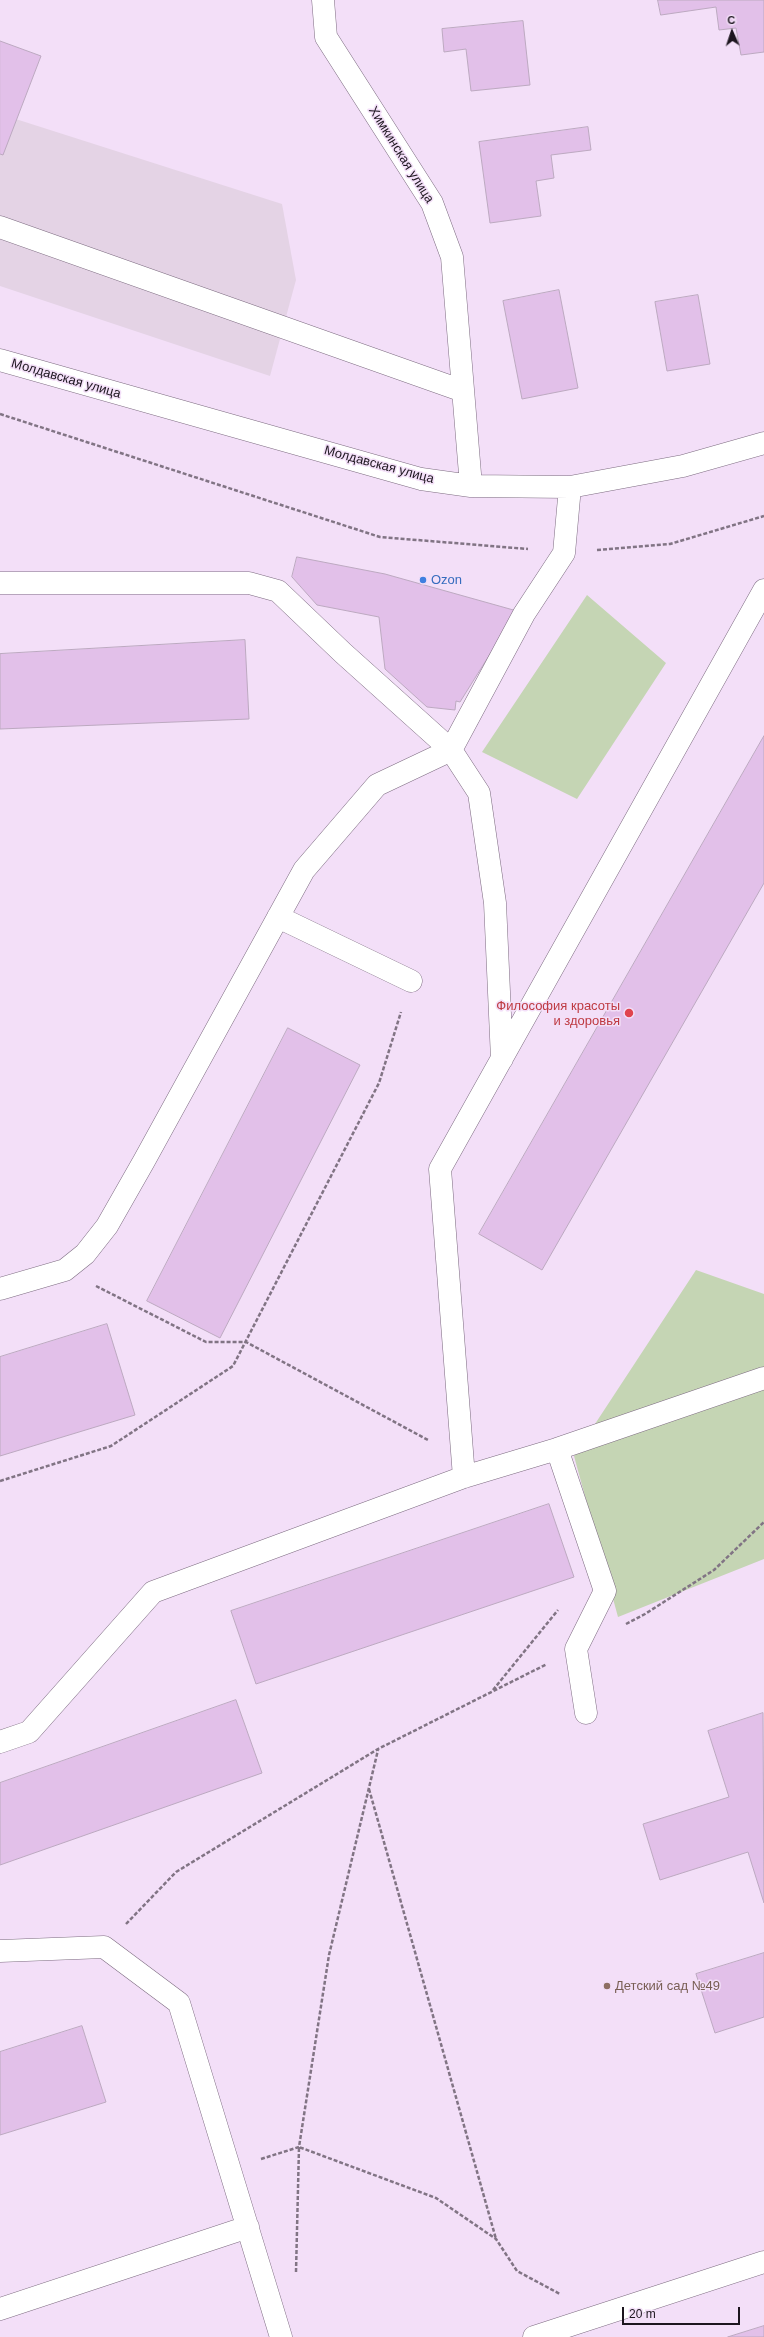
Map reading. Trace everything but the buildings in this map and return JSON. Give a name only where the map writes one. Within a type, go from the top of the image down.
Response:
[{"type":"street","name":"Химкинская улица","points":[[323,0],[326,37],[432,202],[452,257],[471,486]]},
{"type":"street","points":[[0,227],[464,390]]},
{"type":"street","name":"Молдавская улица","points":[[0,360],[421,479],[471,486],[570,487],[683,466],[764,443]]},
{"type":"street","points":[[0,1289],[65,1270],[85,1254],[107,1226],[304,870],[377,786],[451,750],[524,614],[564,553],[570,487]]},
{"type":"street","points":[[0,583],[249,583],[278,591],[343,653],[451,750],[479,793],[495,903],[502,1059]]},
{"type":"street","points":[[463,1468],[440,1169],[764,590]]},
{"type":"street","points":[[278,917],[411,981]]},
{"type":"street","points":[[0,1742],[29,1732],[153,1592],[463,1468],[557,1449],[764,1378]]},
{"type":"street","points":[[557,1449],[605,1591],[576,1649],[586,1713]]},
{"type":"street","points":[[0,1951],[104,1948],[179,2003],[281,2337]]},
{"type":"street","points":[[0,2309],[248,2227]]},
{"type":"street","points":[[534,2337],[764,2262]]},
{"type":"path","points":[[0,414],[380,537],[564,553],[670,544],[764,516]]},
{"type":"path","points":[[0,1481],[111,1446],[234,1366],[379,1083],[411,981]]},
{"type":"path","points":[[65,1270],[206,1342],[246,1342],[463,1468]]},
{"type":"path","points":[[624,1624],[645,1614],[714,1570],[764,1522]]},
{"type":"path","points":[[491,1692],[560,1606]]},
{"type":"path","points":[[104,1948],[176,1872],[378,1749],[576,1649]]},
{"type":"path","points":[[296,2274],[299,2147],[329,1955],[378,1749]]},
{"type":"path","points":[[369,1789],[496,2239],[517,2271],[599,2316]]},
{"type":"path","points":[[230,2169],[299,2147],[436,2198],[496,2239]]},
{"type":"shaded area","points":[[0,114],[282,204],[296,280],[270,376],[0,286]]},
{"type":"green space","points":[[587,595],[666,663],[577,799],[482,752]]},
{"type":"green space","points":[[696,1270],[764,1294],[764,1559],[618,1617],[574,1456]]},
{"type":"place","name":"Ozon","points":[[423,580]]},
{"type":"place","name":"Философия красоты и здоровья","points":[[629,1013]]},
{"type":"place","name":"Детский сад №49","points":[[607,1986]]}]
